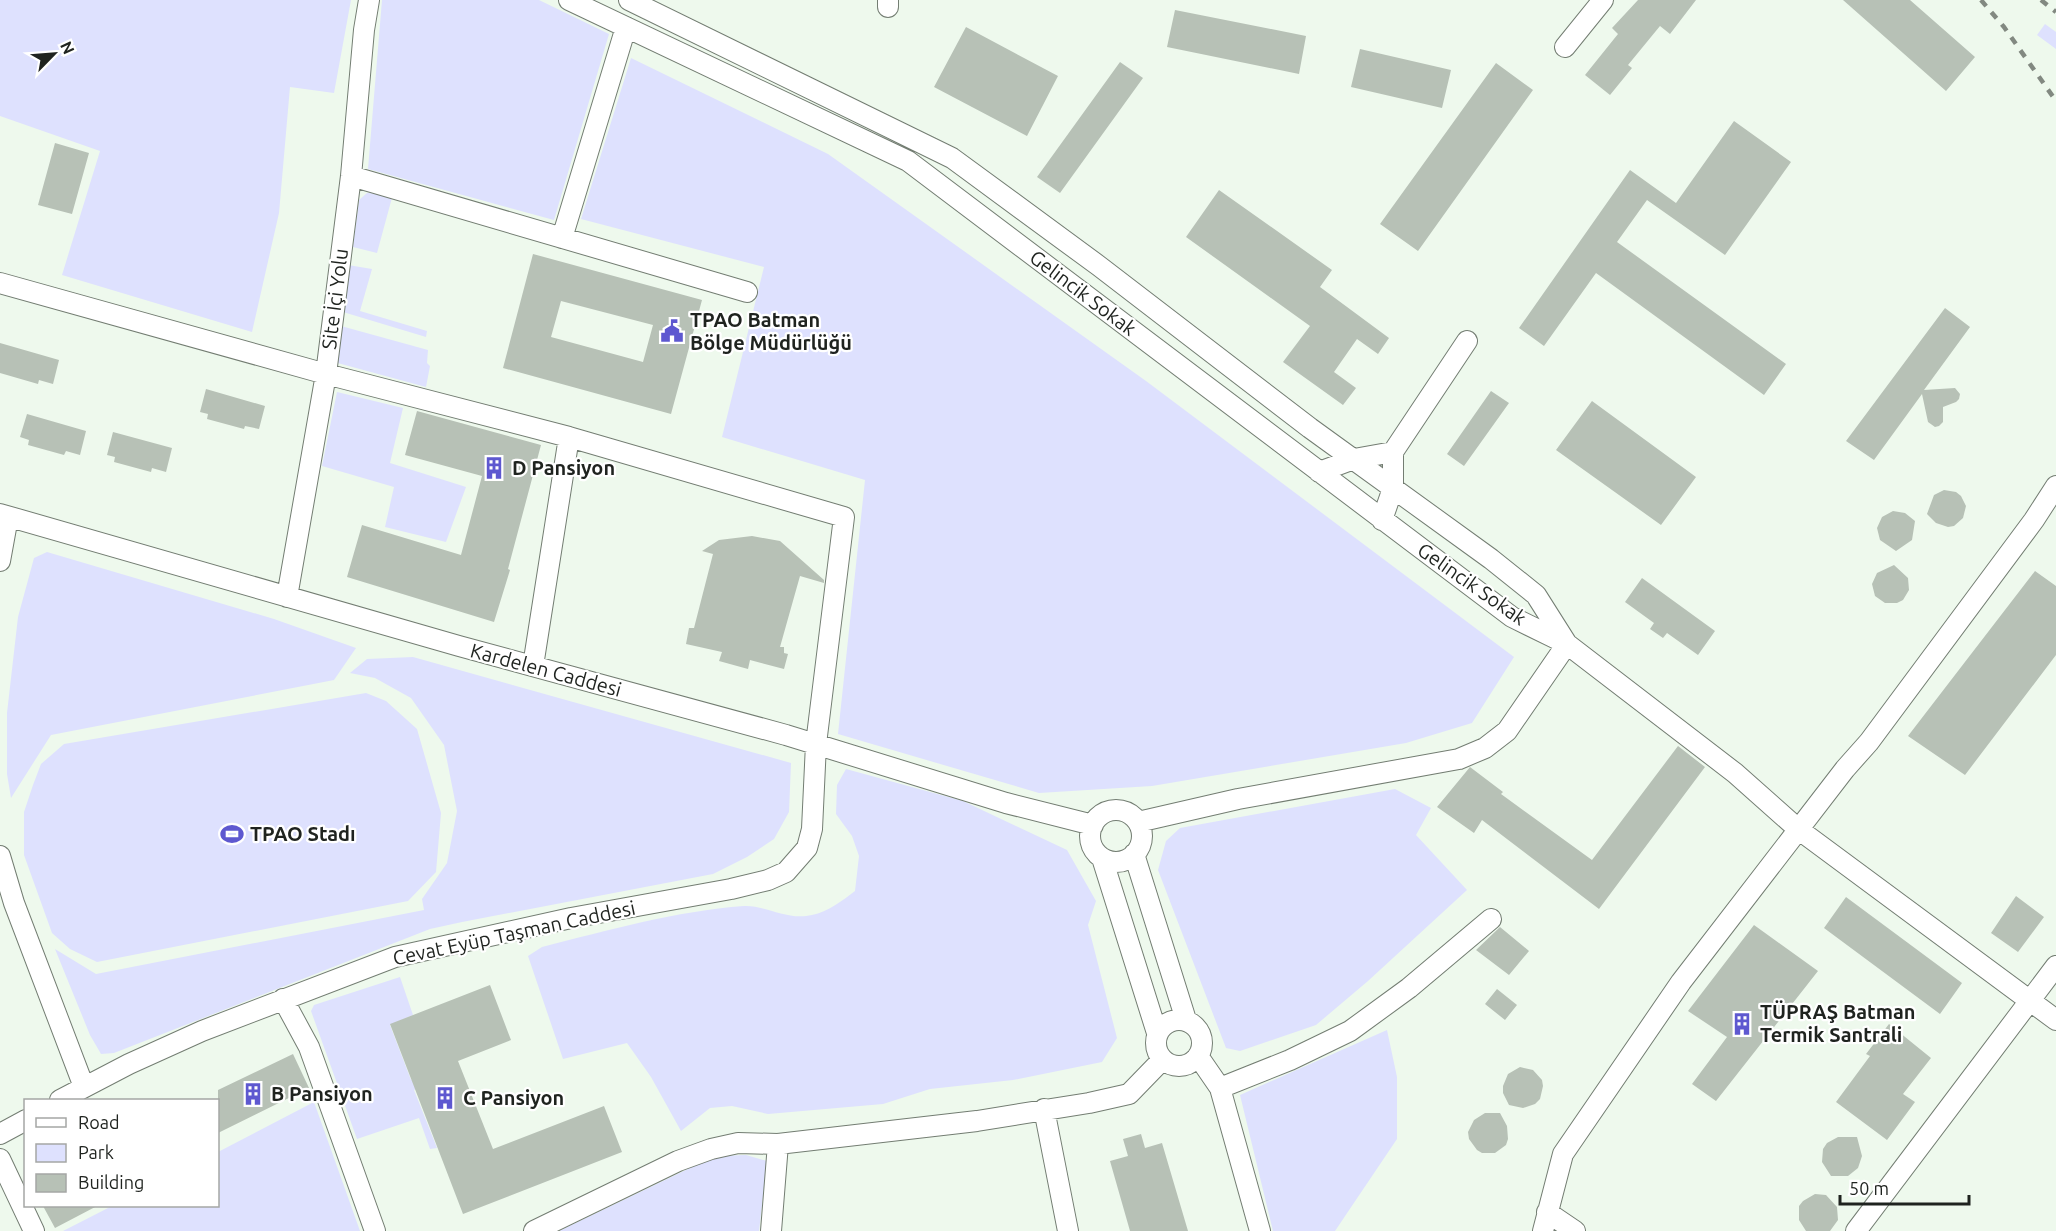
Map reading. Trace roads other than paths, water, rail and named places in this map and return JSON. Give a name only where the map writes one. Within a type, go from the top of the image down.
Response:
[{"type":"street","name":"Site İçi Yolu","points":[[287,597],[326,374],[351,176],[364,30],[369,0]]},
{"type":"street","name":"Gelincik Sokak","points":[[569,0],[908,161],[1512,616],[1567,644]]},
{"type":"street","name":"Gelincik Sokak","points":[[629,0],[952,158],[1491,559],[1536,595],[1567,644]]},
{"type":"street","points":[[1565,47],[1603,0]]},
{"type":"street","points":[[562,238],[626,27]]},
{"type":"street","points":[[946,189],[952,158]]},
{"type":"street","points":[[351,176],[747,292]]},
{"type":"street","points":[[0,283],[326,374],[569,437],[532,666]]},
{"type":"street","points":[[1382,520],[1393,488],[1393,452],[1467,341]]},
{"type":"street","name":"Cevat Eyüp Taşman Caddesi","points":[[63,1099],[129,1064],[202,1031],[395,957],[560,920],[768,880],[786,872],[807,848],[812,829],[816,744],[844,517],[569,437]]},
{"type":"street","points":[[1319,472],[1354,459],[1393,452]]},
{"type":"street","points":[[1575,1231],[1545,1222],[1563,1154],[1681,982],[1798,829],[1876,733],[2034,520],[2056,486]]},
{"type":"street","points":[[0,561],[4,516]]},
{"type":"street","name":"Kardelen Caddesi","points":[[4,516],[816,744],[1006,803],[1093,825]]},
{"type":"street","points":[[1138,822],[1238,799],[1459,759],[1485,748],[1507,731],[1567,644],[1735,773],[1798,829],[2056,1020]]},
{"type":"street","points":[[1102,858],[1119,862],[1134,854],[1142,839],[1138,822],[1126,812],[1111,811],[1103,814],[1093,825],[1092,847],[1102,858],[1157,1033],[1156,1047],[1162,1060],[1177,1066],[1192,1062],[1202,1050],[1201,1035],[1198,1029],[1186,1020],[1167,1022],[1157,1033]]},
{"type":"street","points":[[1134,854],[1186,1020]]},
{"type":"street","points":[[0,855],[14,903],[84,1087]]},
{"type":"street","points":[[1220,1088],[1290,1060],[1350,1031],[1409,988],[1491,919]]},
{"type":"street","points":[[1856,1231],[2056,966]]},
{"type":"street","points":[[283,999],[309,1047],[375,1231]]},
{"type":"street","points":[[1198,1056],[1220,1088],[1260,1231]]},
{"type":"street","points":[[534,1231],[678,1161],[711,1149],[738,1143],[778,1144],[977,1121],[1089,1103],[1129,1094],[1162,1060]]},
{"type":"street","points":[[1044,1109],[1068,1231]]},
{"type":"street","points":[[0,1134],[24,1121]]},
{"type":"street","points":[[771,1231],[778,1144]]},
{"type":"street","points":[[0,1160],[33,1231]]},
{"type":"railway","points":[[1981,0],[2004,27],[2056,101]]},
{"type":"railway","points":[[2041,0],[2056,12]]},
{"type":"place","name":"TPAO Batman Bölge Müdürlüğü","points":[[672,331]]},
{"type":"place","name":"D Pansiyon","points":[[494,468]]},
{"type":"place","name":"TPAO Stadı","points":[[232,834]]},
{"type":"place","name":"TÜPRAŞ Batman Termik Santrali","points":[[1742,1024]]},
{"type":"place","name":"B Pansiyon","points":[[253,1094]]},
{"type":"place","name":"C Pansiyon","points":[[445,1098]]}]
